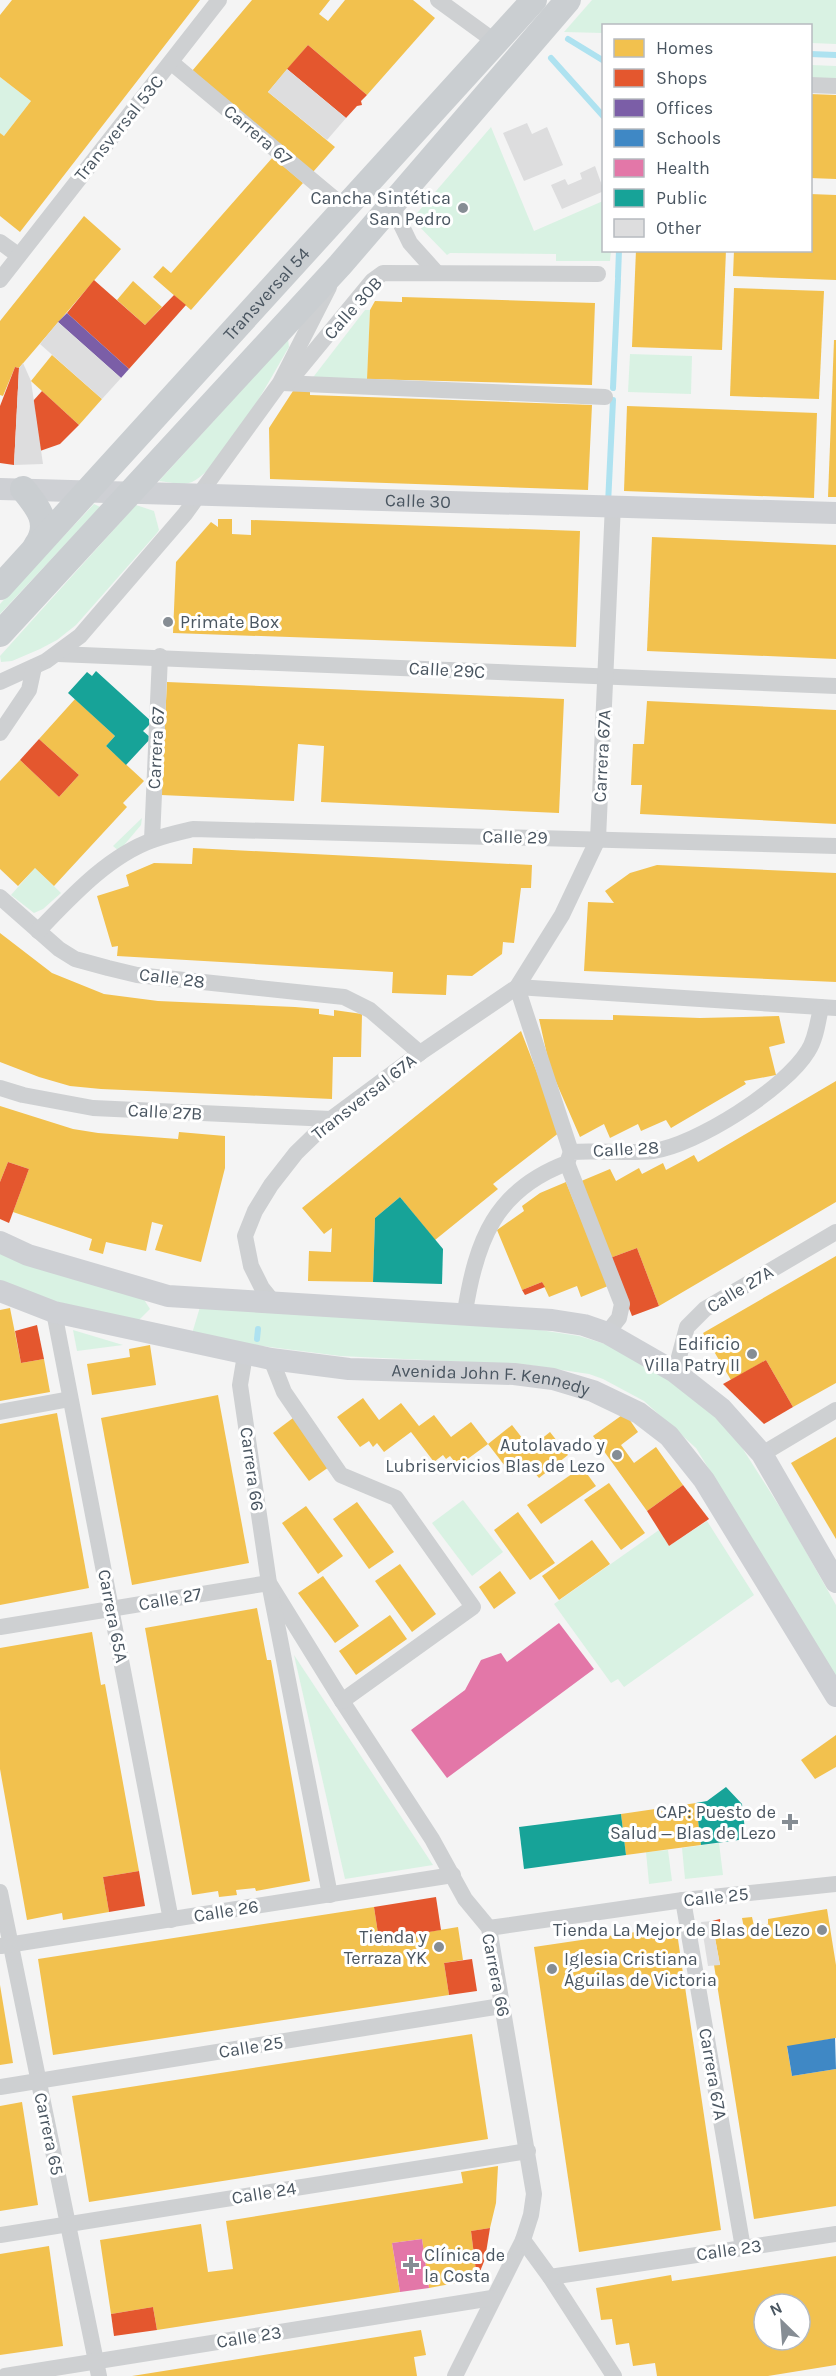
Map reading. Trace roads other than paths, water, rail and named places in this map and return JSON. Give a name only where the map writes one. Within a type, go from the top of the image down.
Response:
[{"type":"main road","name":"Transversal 54","points":[[0,587],[534,0]]},
{"type":"main road","name":"Transversal 54","points":[[0,634],[129,491],[340,265],[562,7]]},
{"type":"main road","points":[[11,489],[42,513],[42,534],[33,552]]},
{"type":"street","name":"Transversal 53C","points":[[0,280],[219,0]]},
{"type":"street","points":[[438,0],[500,38]]},
{"type":"street","name":"Carrera 67","points":[[172,63],[344,207]]},
{"type":"street","points":[[812,85],[836,86]]},
{"type":"street","points":[[392,204],[410,243],[436,272]]},
{"type":"street","points":[[0,242],[18,255]]},
{"type":"street","name":"Transversal 54","points":[[0,682],[58,654],[95,621],[201,494],[284,383],[340,265]]},
{"type":"street","name":"Calle 30B","points":[[284,383],[372,280],[389,271],[598,274]]},
{"type":"street","points":[[284,383],[605,397]]},
{"type":"street","name":"Calle 30","points":[[11,489],[613,504],[836,513]]},
{"type":"street","name":"Carrera 67A","points":[[518,987],[553,931],[598,839],[613,504]]},
{"type":"street","name":"Calle 29C","points":[[58,654],[160,656],[836,686]]},
{"type":"street","name":"Carrera 67","points":[[152,840],[160,656]]},
{"type":"street","points":[[0,733],[29,690],[34,667]]},
{"type":"street","name":"Calle 29","points":[[38,931],[88,882],[122,856],[152,840],[193,829],[836,846]]},
{"type":"street","name":"Calle 28","points":[[0,897],[38,931],[75,958],[137,975],[344,997],[370,1010],[420,1053]]},
{"type":"street","points":[[518,987],[569,1157],[622,1304],[619,1318],[607,1333]]},
{"type":"street","name":"Calle 28","points":[[465,1312],[472,1269],[485,1234],[502,1205],[569,1157],[654,1151],[686,1142],[725,1121],[757,1099],[795,1067],[809,1050],[829,1007],[518,987]]},
{"type":"street","name":"Transversal 67A","points":[[274,1304],[262,1288],[251,1266],[245,1236],[248,1226],[277,1177],[296,1153],[331,1119],[420,1053],[518,987]]},
{"type":"street","name":"Calle 27B","points":[[0,1088],[22,1095],[93,1108],[331,1119]]},
{"type":"street","name":"Calle 27A","points":[[675,1372],[687,1327],[705,1309],[836,1232]]},
{"type":"street","points":[[0,1242],[28,1255],[168,1296],[355,1310],[465,1312],[552,1320],[584,1325],[607,1333],[675,1372],[722,1409],[762,1454],[836,1581]]},
{"type":"street","name":"Avenida John F. Kennedy","points":[[0,1291],[54,1312],[159,1334],[204,1347],[271,1359],[349,1370],[514,1374],[554,1379],[593,1391],[639,1413],[669,1436],[704,1480],[836,1696]]},
{"type":"street","points":[[159,1334],[168,1296]]},
{"type":"street","name":"Carrera 65A","points":[[54,1312],[171,1920]]},
{"type":"street","name":"Carrera 66","points":[[241,1354],[240,1385],[268,1583],[330,1894]]},
{"type":"street","points":[[271,1359],[285,1392],[341,1475],[396,1498],[473,1607],[342,1701]]},
{"type":"street","points":[[0,1412],[70,1399]]},
{"type":"street","points":[[762,1454],[836,1410]]},
{"type":"street","name":"Carrera 66","points":[[268,1583],[432,1839],[474,1911],[489,1928],[534,2194],[531,2216],[523,2240],[455,2376]]},
{"type":"street","name":"Calle 27","points":[[0,1627],[268,1583]]},
{"type":"street","name":"Calle 26","points":[[5,1946],[453,1875]]},
{"type":"street","name":"Calle 25","points":[[489,1928],[683,1900],[836,1884]]},
{"type":"street","name":"Carrera 65","points":[[0,1892],[5,1946],[38,2082],[98,2369]]},
{"type":"street","name":"Carrera 67A","points":[[683,1900],[743,2248]]},
{"type":"street","name":"Calle 25","points":[[0,2087],[501,2006]]},
{"type":"street","name":"Calle 24","points":[[0,2235],[528,2151]]},
{"type":"street","name":"Calle 23","points":[[550,2277],[836,2234]]},
{"type":"street","points":[[523,2240],[550,2277],[614,2376]]},
{"type":"street","name":"Calle 23","points":[[5,2376],[98,2369],[492,2298]]},
{"type":"waterway","points":[[568,39],[602,60]]},
{"type":"waterway","points":[[812,54],[836,55]]},
{"type":"waterway","points":[[551,58],[602,115]]},
{"type":"waterway","points":[[618,277],[619,252]]},
{"type":"waterway","points":[[613,388],[618,280]]},
{"type":"waterway","points":[[608,504],[613,400]]},
{"type":"waterway","points":[[257,1339],[258,1329]]},
{"type":"place","name":"Cancha Sintética San Pedro","points":[[463,208]]},
{"type":"place","name":"Primate Box","points":[[168,622]]},
{"type":"place","name":"Edificio Villa Patry II","points":[[752,1354]]},
{"type":"place","name":"Autolavado y Lubriservicios Blas de Lezo","points":[[617,1455]]},
{"type":"place","name":"CAP: Puesto de Salud ‒ Blas de Lezo","points":[[790,1822]]},
{"type":"place","name":"Tienda La Mejor de Blas de Lezo","points":[[822,1930]]},
{"type":"place","name":"Tienda y Terraza YK","points":[[439,1947]]},
{"type":"place","name":"Iglesia Cristiana Águilas de Victoria","points":[[552,1969]]},
{"type":"place","name":"Clínica de la Costa","points":[[411,2265]]}]
